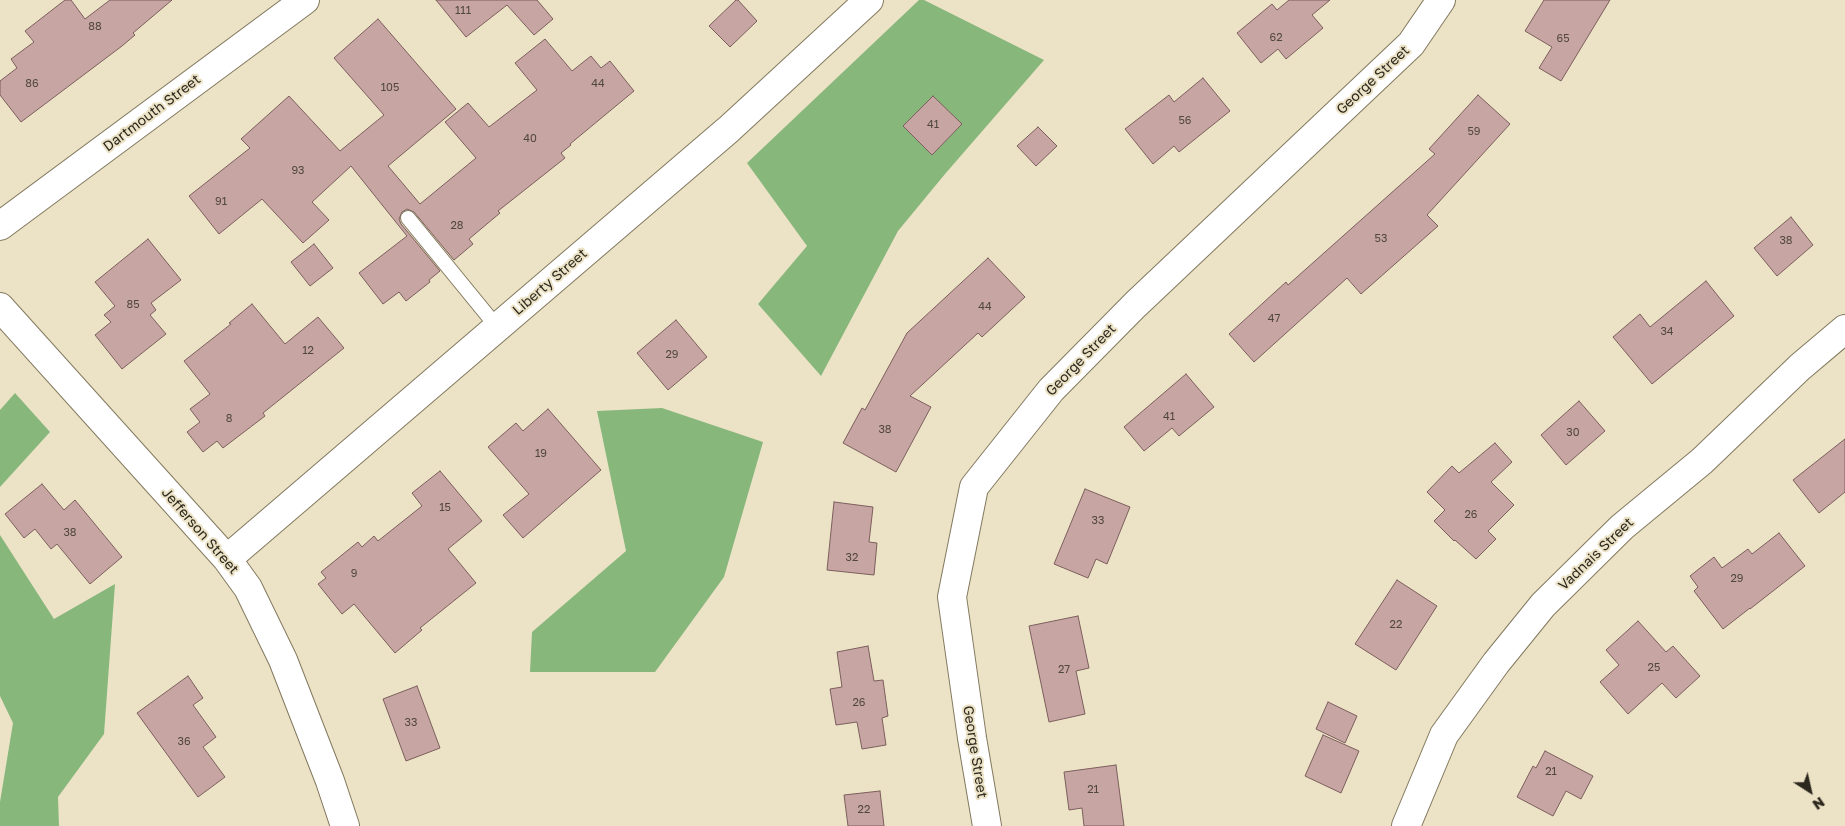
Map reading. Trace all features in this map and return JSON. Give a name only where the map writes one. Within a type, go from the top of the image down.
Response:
[{"type":"street","name":"Dartmouth Street","points":[[0,226],[305,0]]},
{"type":"street","name":"Liberty Street","points":[[227,559],[729,129],[870,0]]},
{"type":"street","name":"George Street","points":[[987,826],[972,738],[952,597],[974,487],[1051,390],[1135,305],[1411,44],[1441,0]]},
{"type":"street","name":"Jefferson Street","points":[[0,307],[227,559],[248,588],[283,660],[330,781],[345,826]]},
{"type":"street","name":"Vadnais Street","points":[[1406,826],[1444,735],[1496,663],[1543,605],[1622,527],[1702,461],[1800,367],[1845,329]]},
{"type":"lane","points":[[408,218],[497,328]]},
{"type":"green space","points":[[919,0],[924,0],[1044,60],[898,231],[821,376],[758,304],[807,246],[747,163]]},
{"type":"green space","points":[[15,393],[50,432],[0,487],[0,410]]},
{"type":"green space","points":[[662,408],[763,442],[724,577],[655,672],[530,672],[532,632],[626,551],[597,411]]},
{"type":"green space","points":[[0,535],[54,619],[115,584],[104,734],[58,797],[59,826],[0,826],[0,802],[13,723],[0,696]]},
{"type":"building","points":[[65,0],[71,0],[85,19],[110,0],[172,0],[133,33],[135,35],[122,46],[21,122],[0,95],[0,81],[17,68],[11,59],[34,42],[25,31]]},
{"type":"building","points":[[436,0],[537,0],[553,19],[534,35],[507,5],[466,37]]},
{"type":"building","points":[[736,0],[757,21],[730,47],[709,26]]},
{"type":"building","points":[[1289,0],[1330,0],[1312,15],[1323,28],[1286,59],[1278,49],[1261,63],[1237,33],[1272,4],[1277,10]]},
{"type":"building","points":[[1544,0],[1610,0],[1561,81],[1539,68],[1552,47],[1525,31]]},
{"type":"building","points":[[378,19],[456,109],[388,166],[420,204],[476,158],[445,122],[468,103],[489,127],[537,90],[515,63],[545,39],[572,71],[591,56],[601,68],[610,61],[634,91],[570,144],[561,153],[565,158],[498,211],[500,213],[469,239],[473,244],[454,260],[414,212],[407,209],[402,212],[399,219],[401,224],[440,271],[429,280],[430,282],[406,301],[399,292],[383,304],[359,273],[407,236],[351,166],[312,202],[329,220],[303,243],[262,199],[219,234],[189,196],[250,148],[241,139],[289,96],[340,151],[384,115],[334,58]]},
{"type":"building","points":[[1203,78],[1230,111],[1179,152],[1174,146],[1153,164],[1125,129],[1169,95],[1174,102]]},
{"type":"building","points":[[1478,95],[1510,124],[1427,215],[1438,226],[1361,294],[1347,278],[1254,362],[1229,334],[1286,282],[1288,285],[1435,154],[1429,149]]},
{"type":"building","points":[[933,96],[962,124],[932,155],[903,126]]},
{"type":"building","points":[[1038,127],[1057,146],[1036,166],[1017,146]]},
{"type":"building","points":[[1791,217],[1813,245],[1777,276],[1754,248]]},
{"type":"building","points":[[148,239],[181,280],[151,303],[156,310],[150,315],[166,334],[122,369],[95,335],[111,322],[104,315],[115,306],[95,282]]},
{"type":"building","points":[[314,244],[333,268],[310,286],[291,262]]},
{"type":"building","points":[[988,258],[1025,297],[982,337],[978,333],[910,396],[931,407],[896,472],[843,443],[862,408],[865,410],[907,333]]},
{"type":"building","points":[[1706,281],[1734,316],[1652,384],[1613,337],[1640,314],[1650,327]]},
{"type":"building","points":[[252,304],[285,344],[318,317],[344,348],[263,413],[265,416],[223,448],[217,441],[203,452],[187,432],[200,422],[190,409],[210,394],[184,361],[231,324],[229,323]]},
{"type":"building","points":[[676,320],[707,357],[668,390],[637,353]]},
{"type":"building","points":[[1186,374],[1214,407],[1179,436],[1172,428],[1144,451],[1124,427]]},
{"type":"building","points":[[1579,401],[1605,431],[1566,465],[1541,435]]},
{"type":"building","points":[[548,409],[601,470],[523,538],[503,515],[529,494],[488,447],[516,423],[523,431]]},
{"type":"building","points":[[1845,439],[1845,492],[1819,513],[1793,480]]},
{"type":"building","points":[[1495,443],[1512,462],[1491,482],[1514,505],[1488,531],[1496,539],[1476,559],[1434,521],[1445,510],[1427,492],[1452,466],[1459,473]]},
{"type":"building","points":[[440,471],[482,521],[448,549],[476,583],[420,628],[422,630],[395,653],[354,604],[342,614],[318,584],[326,578],[321,572],[358,542],[362,547],[374,536],[378,541],[422,506],[412,493]]},
{"type":"building","points":[[42,484],[64,510],[75,500],[122,557],[90,584],[57,544],[51,549],[35,529],[24,538],[5,514]]},
{"type":"building","points":[[1085,489],[1130,507],[1107,564],[1096,559],[1088,578],[1054,564]]},
{"type":"building","points":[[834,502],[873,507],[869,542],[877,543],[874,575],[827,570]]},
{"type":"building","points":[[1779,533],[1805,566],[1723,629],[1694,591],[1698,587],[1690,576],[1714,557],[1722,568],[1748,549],[1752,554]]},
{"type":"building","points":[[1397,580],[1437,606],[1396,670],[1355,644]]},
{"type":"building","points":[[1078,616],[1089,668],[1076,671],[1085,714],[1049,722],[1029,626]]},
{"type":"building","points":[[1638,621],[1666,652],[1673,646],[1700,676],[1676,698],[1662,683],[1628,714],[1600,682],[1619,665],[1606,650]]},
{"type":"building","points":[[868,646],[874,681],[883,680],[888,716],[882,718],[886,745],[862,749],[857,722],[836,725],[830,689],[842,687],[837,652]]},
{"type":"building","points":[[188,676],[203,698],[193,705],[216,737],[203,747],[225,777],[198,797],[137,713]]},
{"type":"building","points":[[417,686],[440,748],[406,761],[383,699]]},
{"type":"building","points":[[1328,702],[1357,716],[1345,743],[1316,729]]},
{"type":"building","points":[[1323,735],[1359,751],[1341,793],[1305,776]]},
{"type":"building","points":[[1545,751],[1593,776],[1581,799],[1566,791],[1553,816],[1517,797],[1533,766],[1536,768]]},
{"type":"building","points":[[1116,765],[1124,826],[1084,826],[1082,808],[1069,810],[1064,772]]},
{"type":"building","points":[[880,791],[884,826],[848,826],[844,795]]}]
